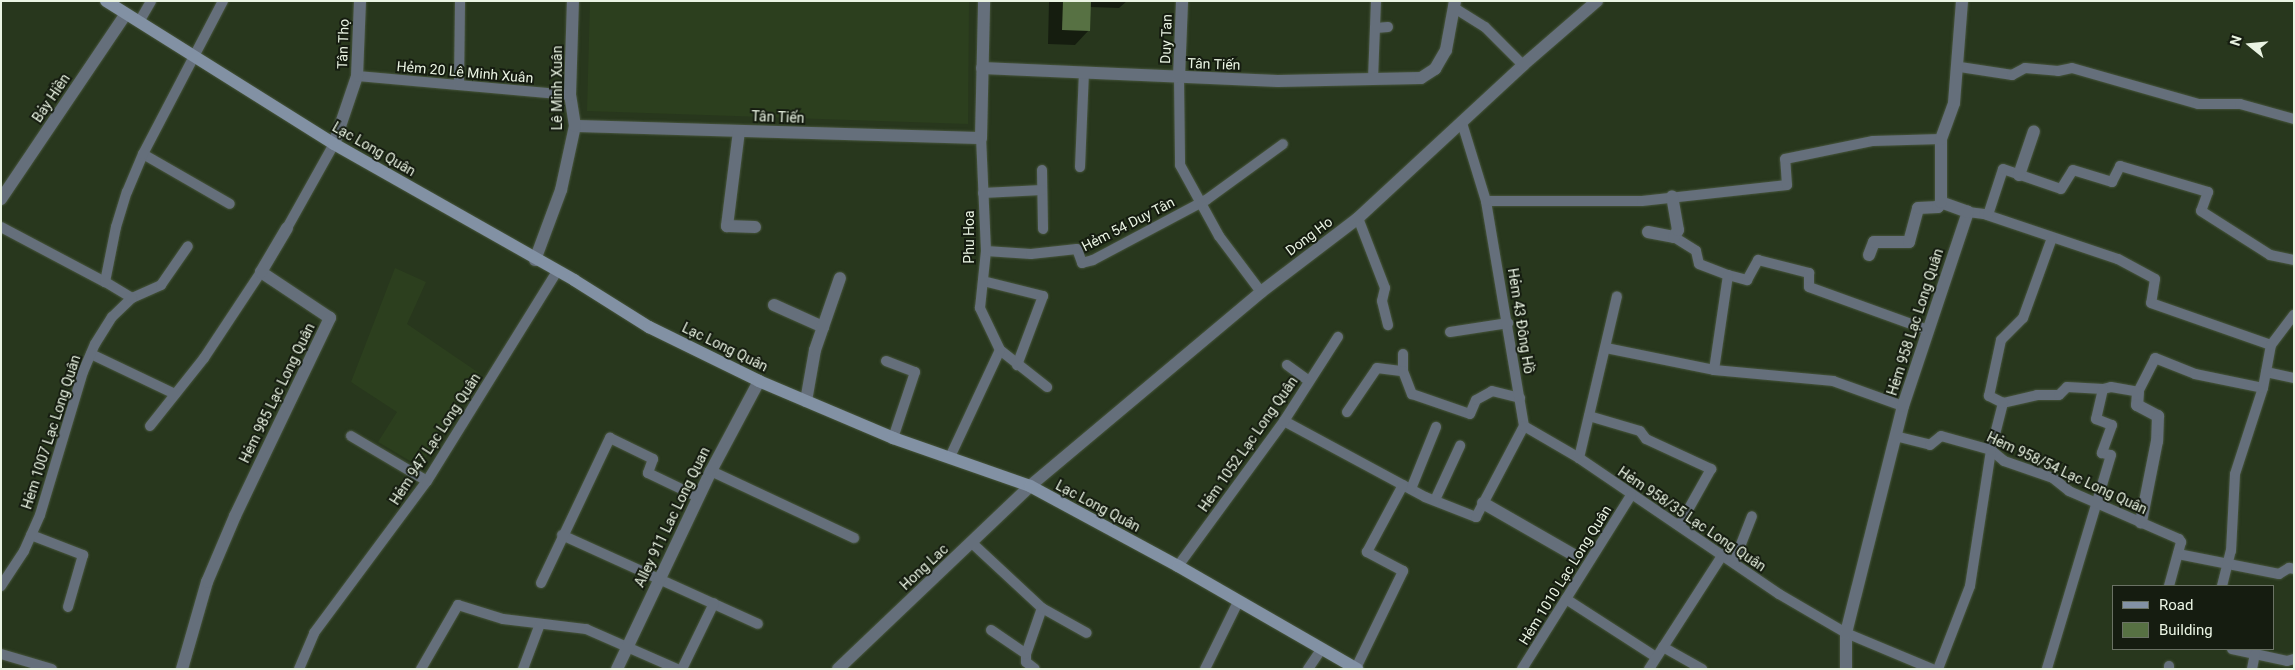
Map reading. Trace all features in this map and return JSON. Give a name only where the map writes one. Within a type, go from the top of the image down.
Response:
[{"type":"main road","name":"Lạc Long Quân","points":[[106,1],[334,144],[557,271],[649,327],[759,380],[893,438],[1030,486],[1178,566],[1238,602],[1357,668]]},
{"type":"street","name":"Tân Thọ","points":[[334,144],[357,76],[360,1]]},
{"type":"street","name":"Lê Minh Xuân","points":[[535,260],[561,190],[575,126],[570,95],[573,1]]},
{"type":"street","name":"Phu Hoa","points":[[981,138],[984,1]]},
{"type":"street","name":"Duy Tan","points":[[1179,77],[1182,1]]},
{"type":"street","name":"Dong Ho","points":[[1030,486],[1261,292],[1358,218],[1523,65],[1597,1]]},
{"type":"street","points":[[1869,255],[1874,242],[1909,242],[1918,208],[1938,207],[1941,202],[1942,139],[1954,103],[1960,67],[1962,1]]},
{"type":"street","name":"Tân Tiến","points":[[982,68],[1278,81],[1421,78],[1438,64],[1446,50],[1456,5]]},
{"type":"street","name":"Bảy Hiền","points":[[1,199],[126,14]]},
{"type":"street","name":"Tân Tiến","points":[[575,126],[981,138]]},
{"type":"street","points":[[739,131],[727,226],[755,227]]},
{"type":"street","points":[[2019,174],[2034,131]]},
{"type":"street","points":[[1648,232],[1674,237],[1678,230],[1672,197]]},
{"type":"street","points":[[1941,202],[1968,212]]},
{"type":"street","name":"Hẻm 958 Lạc Long Quân","points":[[1846,669],[1846,633],[1903,406],[1968,212]]},
{"type":"street","points":[[262,272],[287,228]]},
{"type":"street","name":"Hẻm 985 Lạc Long Quân","points":[[182,669],[208,582],[235,516],[330,318],[262,272]]},
{"type":"street","points":[[806,401],[823,327],[840,278]]},
{"type":"street","points":[[774,305],[823,327]]},
{"type":"street","name":"Alley 911 Lac Long Quan","points":[[617,669],[626,645],[698,497],[759,380]]},
{"type":"street","points":[[2138,392],[2138,405],[2158,416],[2157,441],[2141,522]]},
{"type":"street","name":"Hong Lac","points":[[838,669],[1030,486]]},
{"type":"street","points":[[1483,504],[1572,554]]},
{"type":"lane","points":[[140,22],[151,1]]},
{"type":"lane","points":[[105,282],[116,227],[143,154],[196,57],[223,1]]},
{"type":"lane","points":[[459,85],[460,1]]},
{"type":"lane","points":[[1373,79],[1376,1]]},
{"type":"lane","points":[[1456,5],[1485,27],[1523,65]]},
{"type":"lane","points":[[1376,28],[1388,28]]},
{"type":"lane","points":[[1960,67],[2012,75],[2025,68],[2058,70],[2072,68],[2198,104],[2240,104],[2294,119]]},
{"type":"lane","points":[[1080,167],[1084,73]]},
{"type":"lane","name":"Hẻm 20 Lê Minh Xuân","points":[[357,76],[570,95]]},
{"type":"lane","points":[[1179,77],[1180,165],[1219,236],[1261,292]]},
{"type":"lane","name":"Hẻm 43 Đông Hồ","points":[[1462,123],[1486,201],[1508,322],[1524,426]]},
{"type":"lane","name":"Phu Hoa","points":[[981,138],[986,250],[980,308],[1000,350]]},
{"type":"lane","points":[[1486,201],[1642,201],[1787,186],[1785,159],[1872,141],[1942,139]]},
{"type":"lane","points":[[287,228],[334,144]]},
{"type":"lane","name":"Hẻm 54 Duy Tân","points":[[986,250],[1031,254],[1077,249],[1082,263],[1202,203],[1283,144]]},
{"type":"lane","points":[[143,154],[230,204]]},
{"type":"lane","points":[[1988,215],[2003,169],[2061,189],[2072,170],[2112,182],[2120,166],[2208,192],[2201,211],[2270,254],[2294,260]]},
{"type":"lane","points":[[1042,170],[1043,229]]},
{"type":"lane","points":[[983,193],[1042,190]]},
{"type":"lane","points":[[1968,212],[1988,215],[2118,259],[2155,279],[2151,303],[2271,346]]},
{"type":"lane","points":[[1358,218],[1385,288],[1382,301],[1388,325]]},
{"type":"lane","points":[[1,227],[132,298]]},
{"type":"lane","points":[[1674,237],[1696,251],[1699,264],[1747,280],[1758,260],[1809,273],[1809,287],[1928,330]]},
{"type":"lane","points":[[2052,238],[2023,318],[2001,340],[1989,396],[2003,403],[2036,395],[2059,394],[2067,387],[2103,389],[2111,387],[2138,392],[2155,358],[2195,374],[2263,388]]},
{"type":"lane","name":"Hẻm 1007 Lạc Long Quân","points":[[1,586],[31,535],[91,354],[112,317],[132,298],[161,285],[188,246]]},
{"type":"lane","name":"Hẻm 947 Lạc Long Quân","points":[[299,669],[314,633],[427,481],[557,271]]},
{"type":"lane","points":[[150,426],[204,358],[262,272]]},
{"type":"lane","points":[[1714,370],[1728,274]]},
{"type":"lane","points":[[983,281],[1043,296],[1017,364]]},
{"type":"lane","points":[[1579,458],[1606,348],[1616,296]]},
{"type":"lane","points":[[2222,585],[2228,565],[2235,474],[2263,388],[2271,346],[2294,315]]},
{"type":"lane","points":[[1450,332],[1508,322]]},
{"type":"lane","name":"Hẻm 1052 Lạc Long Quân","points":[[1178,566],[1284,421],[1338,337]]},
{"type":"lane","points":[[1606,348],[1714,370],[1833,381],[1903,406]]},
{"type":"lane","points":[[950,457],[1000,350],[1047,387]]},
{"type":"lane","points":[[91,354],[174,394]]},
{"type":"lane","points":[[1403,354],[1403,371],[1412,394],[1470,414],[1476,400],[1492,391],[1520,398]]},
{"type":"lane","points":[[886,361],[915,372],[893,438]]},
{"type":"lane","points":[[1287,365],[1309,381]]},
{"type":"lane","points":[[1347,412],[1377,368],[1403,371]]},
{"type":"lane","points":[[2266,372],[2294,378]]},
{"type":"lane","points":[[2047,669],[2112,455],[2102,453],[2112,425],[2096,419],[2103,389]]},
{"type":"lane","points":[[1938,669],[1970,586],[1991,450],[2003,403]]},
{"type":"lane","points":[[1588,416],[1640,432],[1646,439],[1711,469],[1679,526]]},
{"type":"lane","points":[[1284,421],[1407,487],[1476,517],[1524,426]]},
{"type":"lane","name":"Hẻm 958/35 Lạc Long Quân","points":[[1524,426],[1579,458],[1723,554],[1779,594],[1846,633],[1932,669]]},
{"type":"lane","points":[[1357,668],[1403,571],[1367,552],[1407,487],[1436,427]]},
{"type":"lane","points":[[351,436],[427,481]]},
{"type":"lane","name":"Hẻm 958/54 Lạc Long Quân","points":[[1895,436],[1930,445],[1941,436],[1991,450],[2004,462],[2053,478],[2069,491],[2179,539],[2178,554]]},
{"type":"lane","points":[[541,583],[562,535],[610,438],[652,459],[648,473],[698,497]]},
{"type":"lane","points":[[1435,500],[1460,446]]},
{"type":"lane","points":[[711,471],[854,538]]},
{"type":"lane","name":"Hẻm 1010 Lạc Long Quân","points":[[1522,669],[1632,495]]},
{"type":"lane","points":[[1734,562],[1752,516]]},
{"type":"lane","points":[[31,535],[83,555],[68,607]]},
{"type":"lane","points":[[562,535],[758,624]]},
{"type":"lane","points":[[972,543],[1042,608],[1087,633]]},
{"type":"lane","points":[[1649,669],[1723,554]]},
{"type":"lane","points":[[2168,585],[2178,554],[2279,574],[2289,568],[2294,569]]},
{"type":"lane","points":[[1566,599],[1656,657]]},
{"type":"lane","points":[[1205,669],[1238,602]]},
{"type":"lane","points":[[682,669],[714,603]]},
{"type":"lane","points":[[420,669],[458,605],[503,619],[586,628],[677,669]]},
{"type":"lane","points":[[1023,662],[1042,608]]},
{"type":"lane","points":[[523,669],[540,624]]},
{"type":"lane","points":[[991,630],[1023,662],[1035,669]]},
{"type":"lane","points":[[1663,647],[1702,669]]},
{"type":"lane","points":[[1308,669],[1322,648]]},
{"type":"lane","points":[[2237,650],[2288,663]]},
{"type":"lane","points":[[1,654],[52,669]]},
{"type":"lane","points":[[2252,669],[2255,654]]},
{"type":"shaded area","points":[[590,1],[969,1],[968,124],[587,111]]},
{"type":"shaded area","points":[[395,268],[426,282],[407,324],[479,373],[420,467],[378,442],[397,412],[351,382]]},
{"type":"building","points":[[1063,1],[1091,1],[1090,31],[1062,30]]}]
